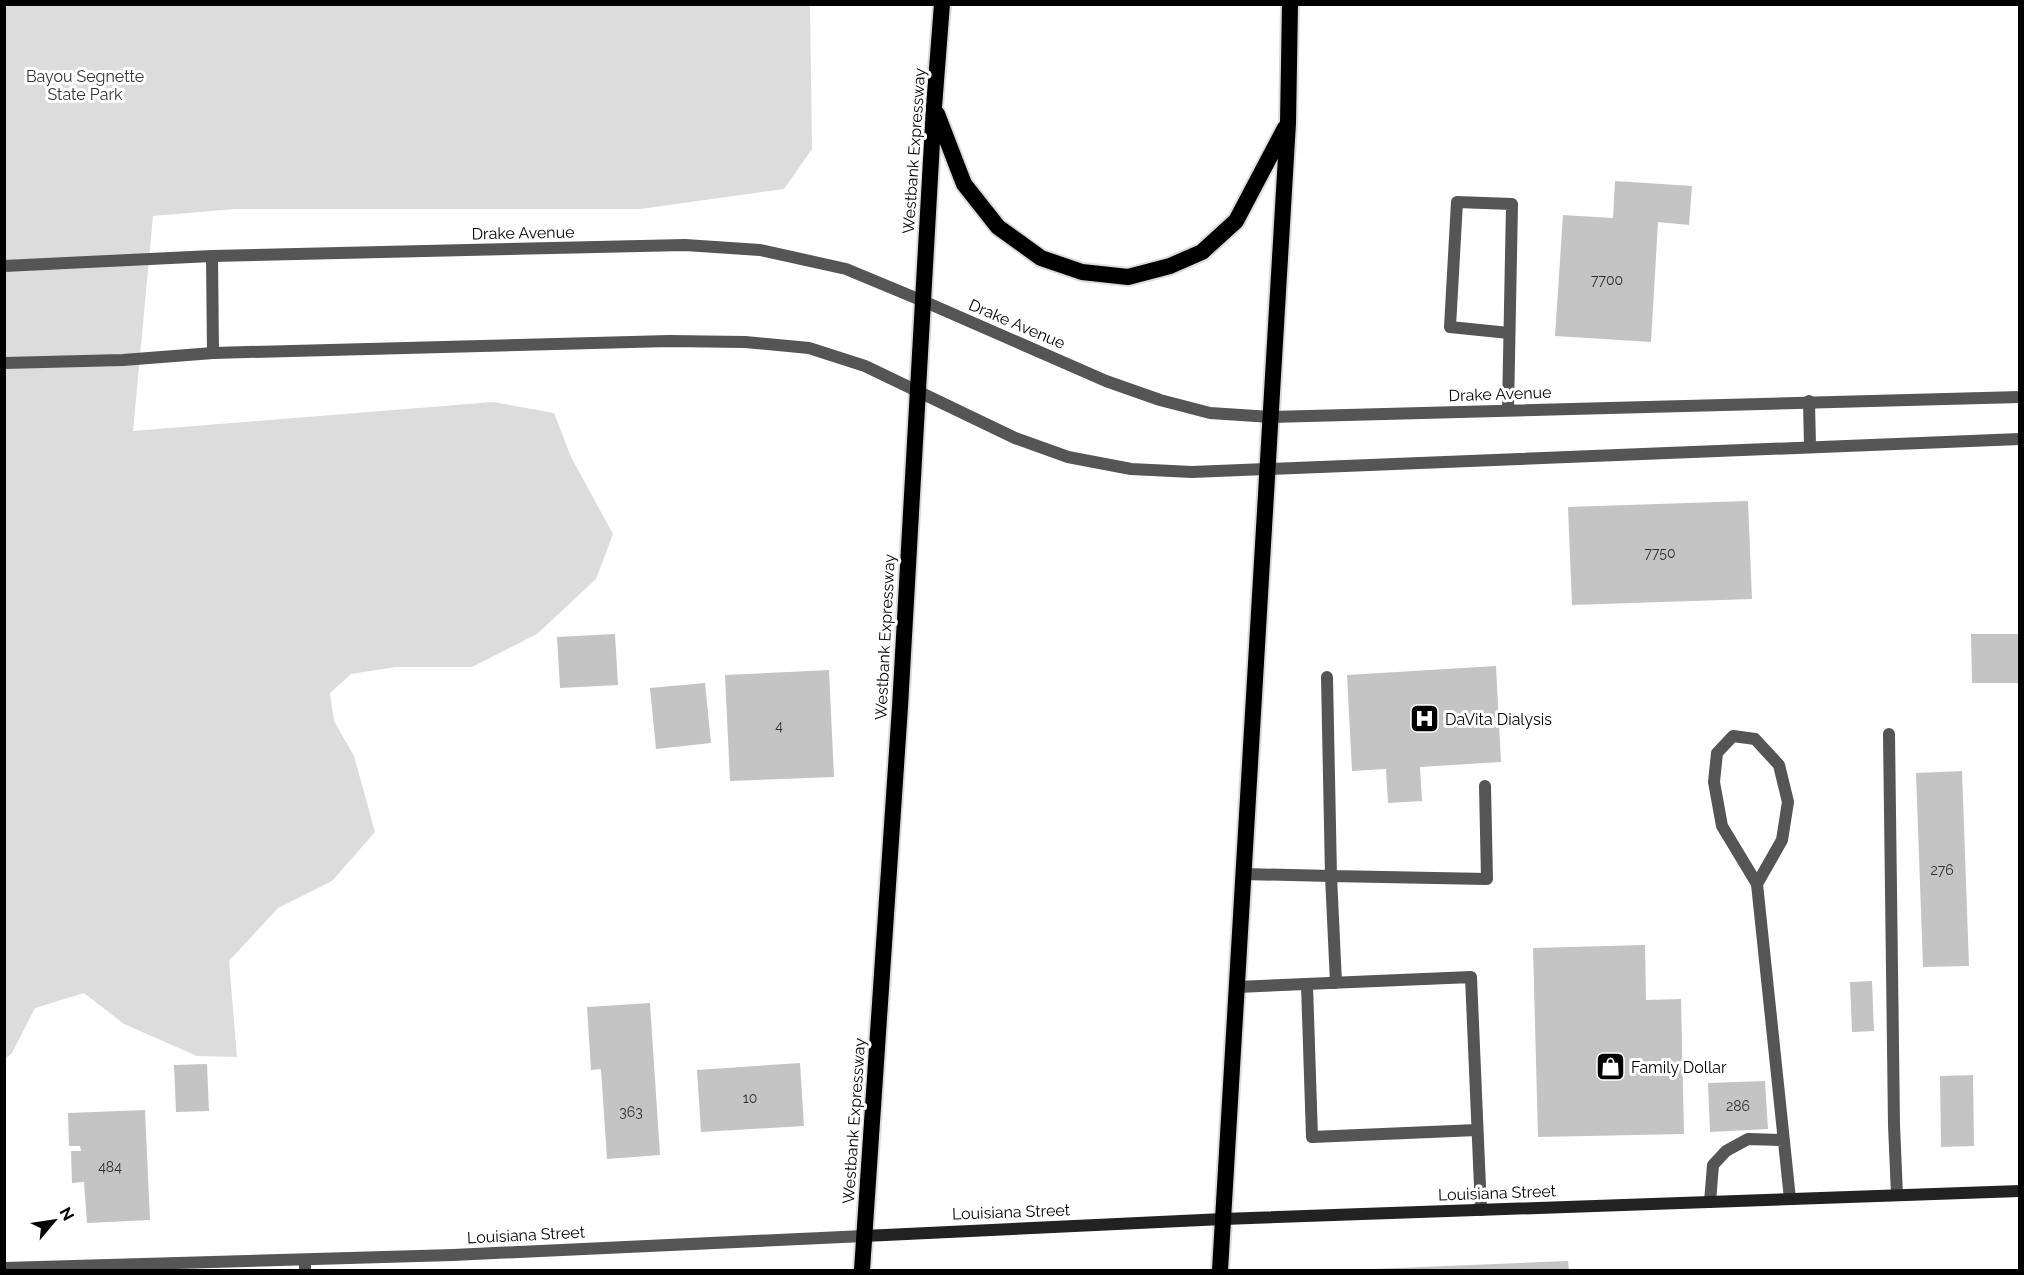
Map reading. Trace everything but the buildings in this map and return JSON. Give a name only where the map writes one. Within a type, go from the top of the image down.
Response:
[{"type":"highway","name":"Westbank Expressway","points":[[862,1270],[942,4]]},
{"type":"highway","points":[[1220,1270],[1288,123],[1290,4]]},
{"type":"highway","points":[[934,108],[964,184],[998,227],[1041,258],[1082,272],[1128,277],[1170,266],[1202,252],[1236,222],[1288,123]]},
{"type":"main road","name":"Louisiana Street","points":[[864,1236],[1223,1220],[2019,1191]]},
{"type":"street","points":[[1508,410],[1512,204],[1457,202],[1450,327],[1509,333]]},
{"type":"street","name":"Drake Avenue","points":[[4,266],[212,256],[685,246],[760,250],[846,269],[1106,381],[1160,400],[1210,413],[1271,417],[2019,397]]},
{"type":"street","points":[[212,256],[213,353]]},
{"type":"street","points":[[4,363],[123,360],[213,353],[669,341],[745,342],[809,348],[865,366],[1015,438],[1068,457],[1131,470],[1192,472],[1268,470],[2019,439]]},
{"type":"street","points":[[1809,401],[1810,447]]},
{"type":"street","points":[[1327,677],[1331,876],[1336,983]]},
{"type":"street","points":[[1889,734],[1897,1195]]},
{"type":"street","points":[[1757,884],[1782,840],[1788,802],[1779,765],[1755,738],[1733,736],[1718,753],[1714,782],[1722,826],[1757,884],[1790,1199]]},
{"type":"street","points":[[1244,874],[1488,879],[1485,786]]},
{"type":"street","points":[[1237,987],[1472,977],[1481,1210]]},
{"type":"street","points":[[1307,985],[1312,1137],[1477,1130]]},
{"type":"street","points":[[1710,1202],[1713,1166],[1726,1151],[1748,1139],[1784,1140]]},
{"type":"street","name":"Louisiana Street","points":[[4,1268],[305,1265],[864,1236]]},
{"type":"green space","name":"Bayou Segnette State Park","points":[[5,5],[810,5],[812,149],[784,189],[640,209],[234,209],[153,216],[133,431],[493,402],[554,413],[571,457],[613,534],[596,579],[537,634],[472,667],[396,667],[351,674],[330,693],[334,721],[354,756],[375,832],[332,881],[278,908],[229,961],[237,1057],[197,1056],[124,1024],[84,993],[35,1008],[12,1053],[5,1059]]},
{"type":"place","name":"DaVita Dialysis","points":[[1424,719]]},
{"type":"place","name":"Family Dollar","points":[[1610,1067]]}]
